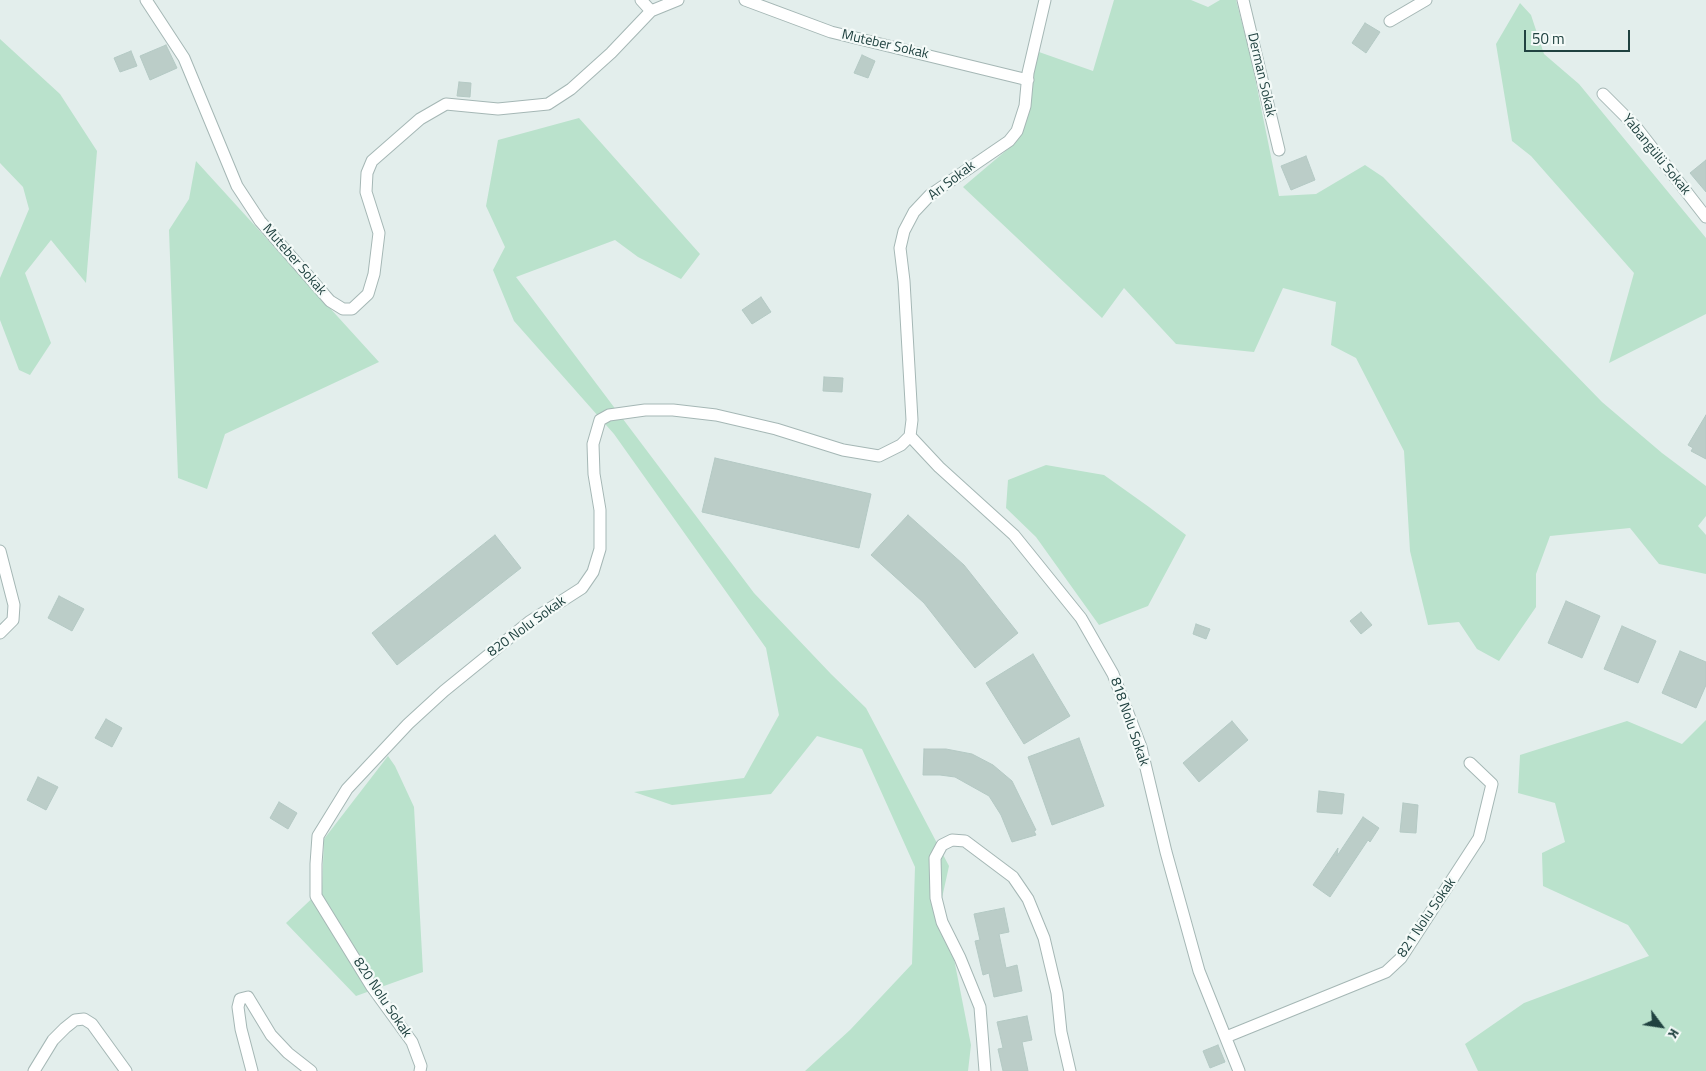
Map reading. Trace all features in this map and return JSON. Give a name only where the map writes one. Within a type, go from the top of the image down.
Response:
[{"type":"street","name":"Muteber Sokak","points":[[146,0],[184,58],[237,186],[265,228],[330,301],[343,309],[352,309],[368,294],[374,274],[379,233],[366,192],[367,174],[372,161],[420,120],[446,104],[498,109],[548,104],[571,89],[611,53],[651,11],[678,0]]},
{"type":"street","points":[[641,0],[651,11]]},
{"type":"street","name":"Muteber Sokak","points":[[744,0],[831,32],[1028,80]]},
{"type":"street","name":"Arı Sokak","points":[[910,436],[912,420],[904,282],[900,248],[904,231],[914,212],[930,195],[1009,141],[1017,130],[1025,106],[1028,80],[1045,0]]},
{"type":"street","name":"Derman Sokak","points":[[1243,0],[1279,150]]},
{"type":"street","points":[[1390,21],[1426,0]]},
{"type":"street","name":"Yabangülü Sokak","points":[[1603,94],[1636,127],[1706,217]]},
{"type":"street","name":"820 Nolu Sokak","points":[[420,1071],[421,1066],[412,1042],[372,987],[316,896],[318,836],[347,789],[408,724],[444,691],[529,622],[582,588],[593,572],[600,549],[600,510],[594,474],[593,444],[600,420],[609,415],[646,410],[673,410],[699,413],[776,429],[843,450],[879,456],[901,445],[910,436]]},
{"type":"street","name":"818 Nolu Sokak","points":[[910,436],[939,467],[1014,535],[1081,618],[1113,674],[1141,747],[1166,852],[1199,971],[1239,1071]]},
{"type":"street","points":[[0,551],[14,605],[12,620],[0,633]]},
{"type":"street","name":"821 Nolu Sokak","points":[[1226,1037],[1386,972],[1401,958],[1479,838],[1492,784],[1470,763]]},
{"type":"street","points":[[985,1071],[980,1008],[960,958],[942,922],[936,898],[935,858],[942,845],[952,840],[965,841],[1013,878],[1028,899],[1044,938],[1057,993],[1060,1032],[1070,1071]]},
{"type":"street","points":[[252,1071],[238,1008],[240,999],[248,997],[271,1035],[288,1053],[311,1071]]},
{"type":"street","points":[[34,1071],[53,1040],[75,1020],[84,1020],[92,1024],[126,1071]]},
{"type":"green space","points":[[1114,0],[1191,0],[1208,7],[1220,0],[1236,0],[1251,58],[1279,196],[1316,194],[1365,165],[1383,177],[1602,402],[1662,453],[1706,486],[1706,516],[1698,526],[1706,535],[1706,574],[1659,564],[1630,528],[1550,536],[1536,574],[1536,607],[1499,661],[1477,649],[1459,622],[1428,625],[1410,551],[1404,451],[1356,358],[1331,345],[1336,302],[1283,288],[1254,352],[1176,344],[1124,288],[1102,318],[963,187],[1015,143],[1039,52],[1093,71]]},
{"type":"green space","points":[[1520,3],[1531,15],[1544,54],[1579,84],[1706,238],[1706,314],[1609,363],[1634,273],[1531,156],[1512,141],[1496,44]]},
{"type":"green space","points":[[0,39],[60,94],[97,151],[86,283],[51,240],[25,273],[51,343],[30,375],[19,370],[0,320],[0,278],[29,209],[23,187],[0,163]]},
{"type":"green space","points":[[579,118],[700,254],[681,279],[638,257],[615,240],[516,277],[754,593],[866,708],[949,866],[942,898],[971,1045],[968,1071],[805,1071],[850,1030],[912,964],[915,867],[862,749],[817,736],[771,794],[672,805],[634,792],[744,778],[779,715],[766,648],[614,434],[514,321],[493,270],[505,247],[486,206],[498,140]]},
{"type":"green space","points":[[196,161],[379,362],[225,434],[207,489],[178,478],[169,230],[189,199]]},
{"type":"green space","points":[[1046,465],[1104,475],[1186,535],[1148,606],[1099,625],[1036,537],[1006,508],[1008,480]]},
{"type":"green space","points":[[1706,720],[1706,1071],[1478,1071],[1465,1044],[1524,1003],[1649,956],[1628,925],[1543,886],[1542,853],[1565,842],[1555,803],[1518,793],[1520,755],[1627,721],[1682,744]]},
{"type":"green space","points":[[388,756],[395,766],[414,807],[423,972],[356,996],[286,923],[322,889],[324,839]]},
{"type":"building","points":[[1365,23],[1380,32],[1366,53],[1352,43]]},
{"type":"building","points":[[166,45],[177,68],[150,80],[140,56]]},
{"type":"building","points":[[131,51],[137,66],[120,72],[114,58]]},
{"type":"building","points":[[862,55],[875,61],[868,78],[854,73]]},
{"type":"building","points":[[459,82],[471,83],[470,97],[457,96]]},
{"type":"building","points":[[1306,156],[1315,180],[1291,190],[1281,166]]},
{"type":"building","points":[[1706,160],[1706,192],[1690,173]]},
{"type":"building","points":[[761,297],[771,312],[752,324],[742,310]]},
{"type":"building","points":[[824,377],[843,378],[842,392],[823,391]]},
{"type":"building","points":[[1706,415],[1706,459],[1691,451],[1693,448],[1688,445]]},
{"type":"building","points":[[715,458],[871,494],[859,548],[702,512]]},
{"type":"building","points":[[908,515],[964,565],[1018,633],[975,668],[924,603],[871,555]]},
{"type":"building","points":[[495,535],[521,568],[397,665],[372,633]]},
{"type":"building","points":[[59,596],[84,609],[72,631],[48,618]]},
{"type":"building","points":[[1566,601],[1600,616],[1582,658],[1548,643]]},
{"type":"building","points":[[1361,612],[1372,625],[1361,634],[1350,621]]},
{"type":"building","points":[[1196,624],[1210,629],[1206,639],[1193,634]]},
{"type":"building","points":[[1622,626],[1656,641],[1638,683],[1604,669]]},
{"type":"building","points":[[1680,651],[1706,662],[1706,685],[1696,708],[1662,693]]},
{"type":"building","points":[[1033,654],[1070,716],[1024,744],[986,683]]},
{"type":"building","points":[[106,719],[122,728],[112,747],[95,738]]},
{"type":"building","points":[[1232,721],[1248,740],[1199,782],[1183,763]]},
{"type":"building","points":[[1079,738],[1104,806],[1052,825],[1028,757]]},
{"type":"building","points":[[924,749],[946,749],[972,754],[993,765],[1012,781],[1036,830],[1034,831],[1036,835],[1012,842],[1001,815],[989,796],[955,777],[923,775]]},
{"type":"building","points":[[38,777],[58,787],[46,810],[27,800]]},
{"type":"building","points":[[1319,791],[1344,794],[1342,814],[1317,812]]},
{"type":"building","points":[[279,802],[297,813],[288,829],[270,818]]},
{"type":"building","points":[[1403,803],[1418,805],[1416,833],[1400,832]]},
{"type":"building","points":[[1363,817],[1379,828],[1370,842],[1368,840],[1330,897],[1313,885],[1338,848],[1337,856]]},
{"type":"building","points":[[1004,908],[1009,932],[999,934],[1006,968],[1017,965],[1022,991],[994,997],[989,973],[983,975],[975,941],[980,940],[974,914]]},
{"type":"building","points":[[1027,1016],[1032,1040],[1022,1042],[1028,1071],[1003,1071],[998,1049],[1003,1048],[997,1022]]},
{"type":"building","points":[[1218,1045],[1225,1062],[1210,1068],[1203,1051]]}]
